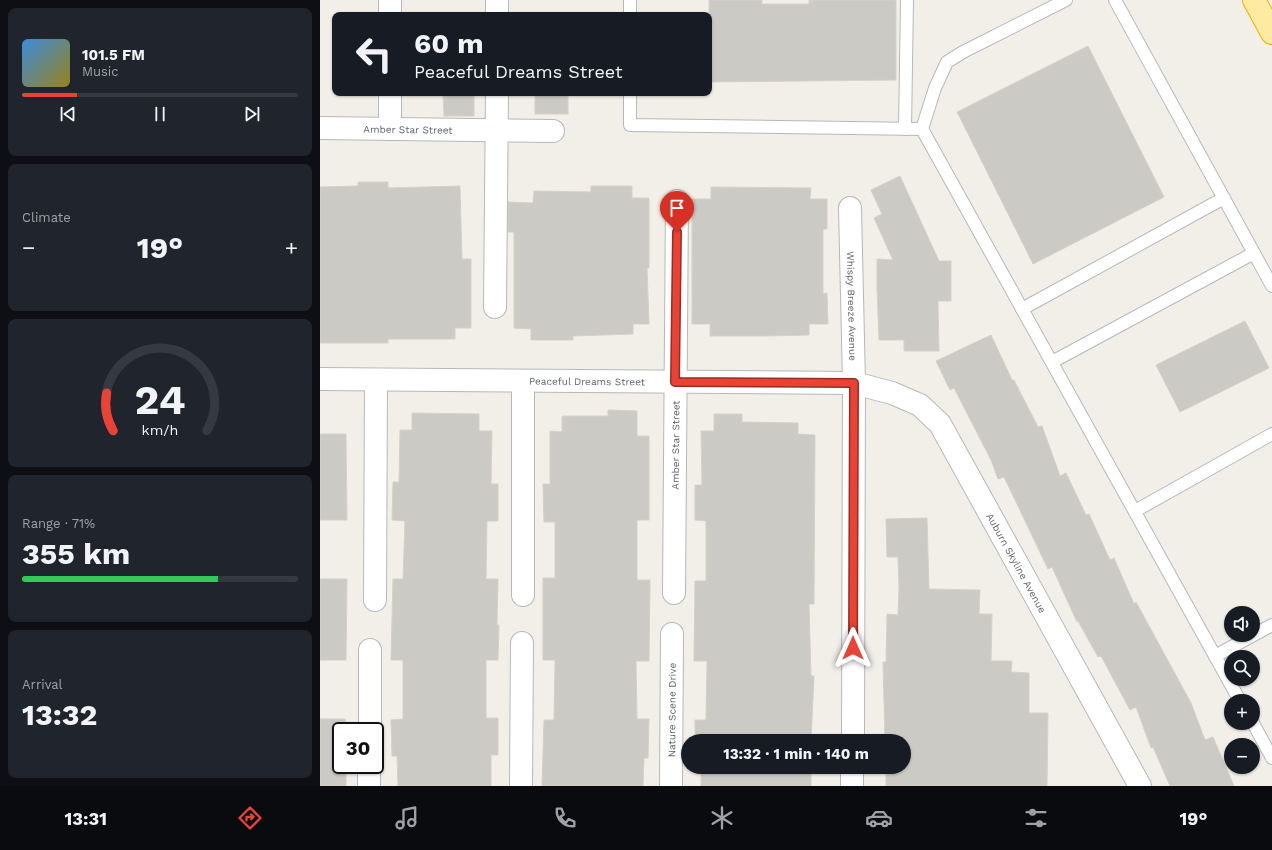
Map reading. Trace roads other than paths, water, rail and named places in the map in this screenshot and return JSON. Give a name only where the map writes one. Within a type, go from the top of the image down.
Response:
[{"type":"highway","points":[[1254,0],[1272,33]]},
{"type":"street","points":[[390,0],[390,12]]},
{"type":"street","points":[[497,0],[497,12]]},
{"type":"street","points":[[390,96],[390,129]]},
{"type":"street","points":[[495,307],[497,96]]},
{"type":"street","name":"Amber Star Street","points":[[320,128],[553,131]]},
{"type":"street","name":"Amber Star Street","points":[[674,593],[677,201]]},
{"type":"street","name":"Whispy Breeze Avenue","points":[[850,208],[854,383],[853,734]]},
{"type":"street","name":"Peaceful Dreams Street","points":[[320,379],[854,383]]},
{"type":"street","points":[[375,600],[376,380]]},
{"type":"street","points":[[523,381],[523,595]]},
{"type":"street","name":"Auburn Skyline Avenue","points":[[854,383],[892,393],[920,406],[940,424],[1140,786]]},
{"type":"street","name":"Nature Scene Drive","points":[[671,786],[672,634]]},
{"type":"street","points":[[521,786],[522,643]]},
{"type":"street","points":[[370,650],[370,722]]},
{"type":"street","points":[[369,774],[369,786]]},
{"type":"street","points":[[852,774],[852,786]]},
{"type":"lane","points":[[630,0],[630,12]]},
{"type":"lane","points":[[905,128],[906,0]]},
{"type":"lane","points":[[1066,0],[963,52],[947,62],[935,88],[922,128],[1236,694]]},
{"type":"lane","points":[[1115,0],[1272,286]]},
{"type":"lane","points":[[630,96],[630,125],[922,128]]},
{"type":"lane","points":[[1022,309],[1224,198]]},
{"type":"lane","points":[[1052,362],[1254,253]]},
{"type":"lane","points":[[1135,511],[1272,434]]},
{"type":"lane","points":[[1215,656],[1271,629]]},
{"type":"lane","points":[[1257,730],[1272,758]]}]
